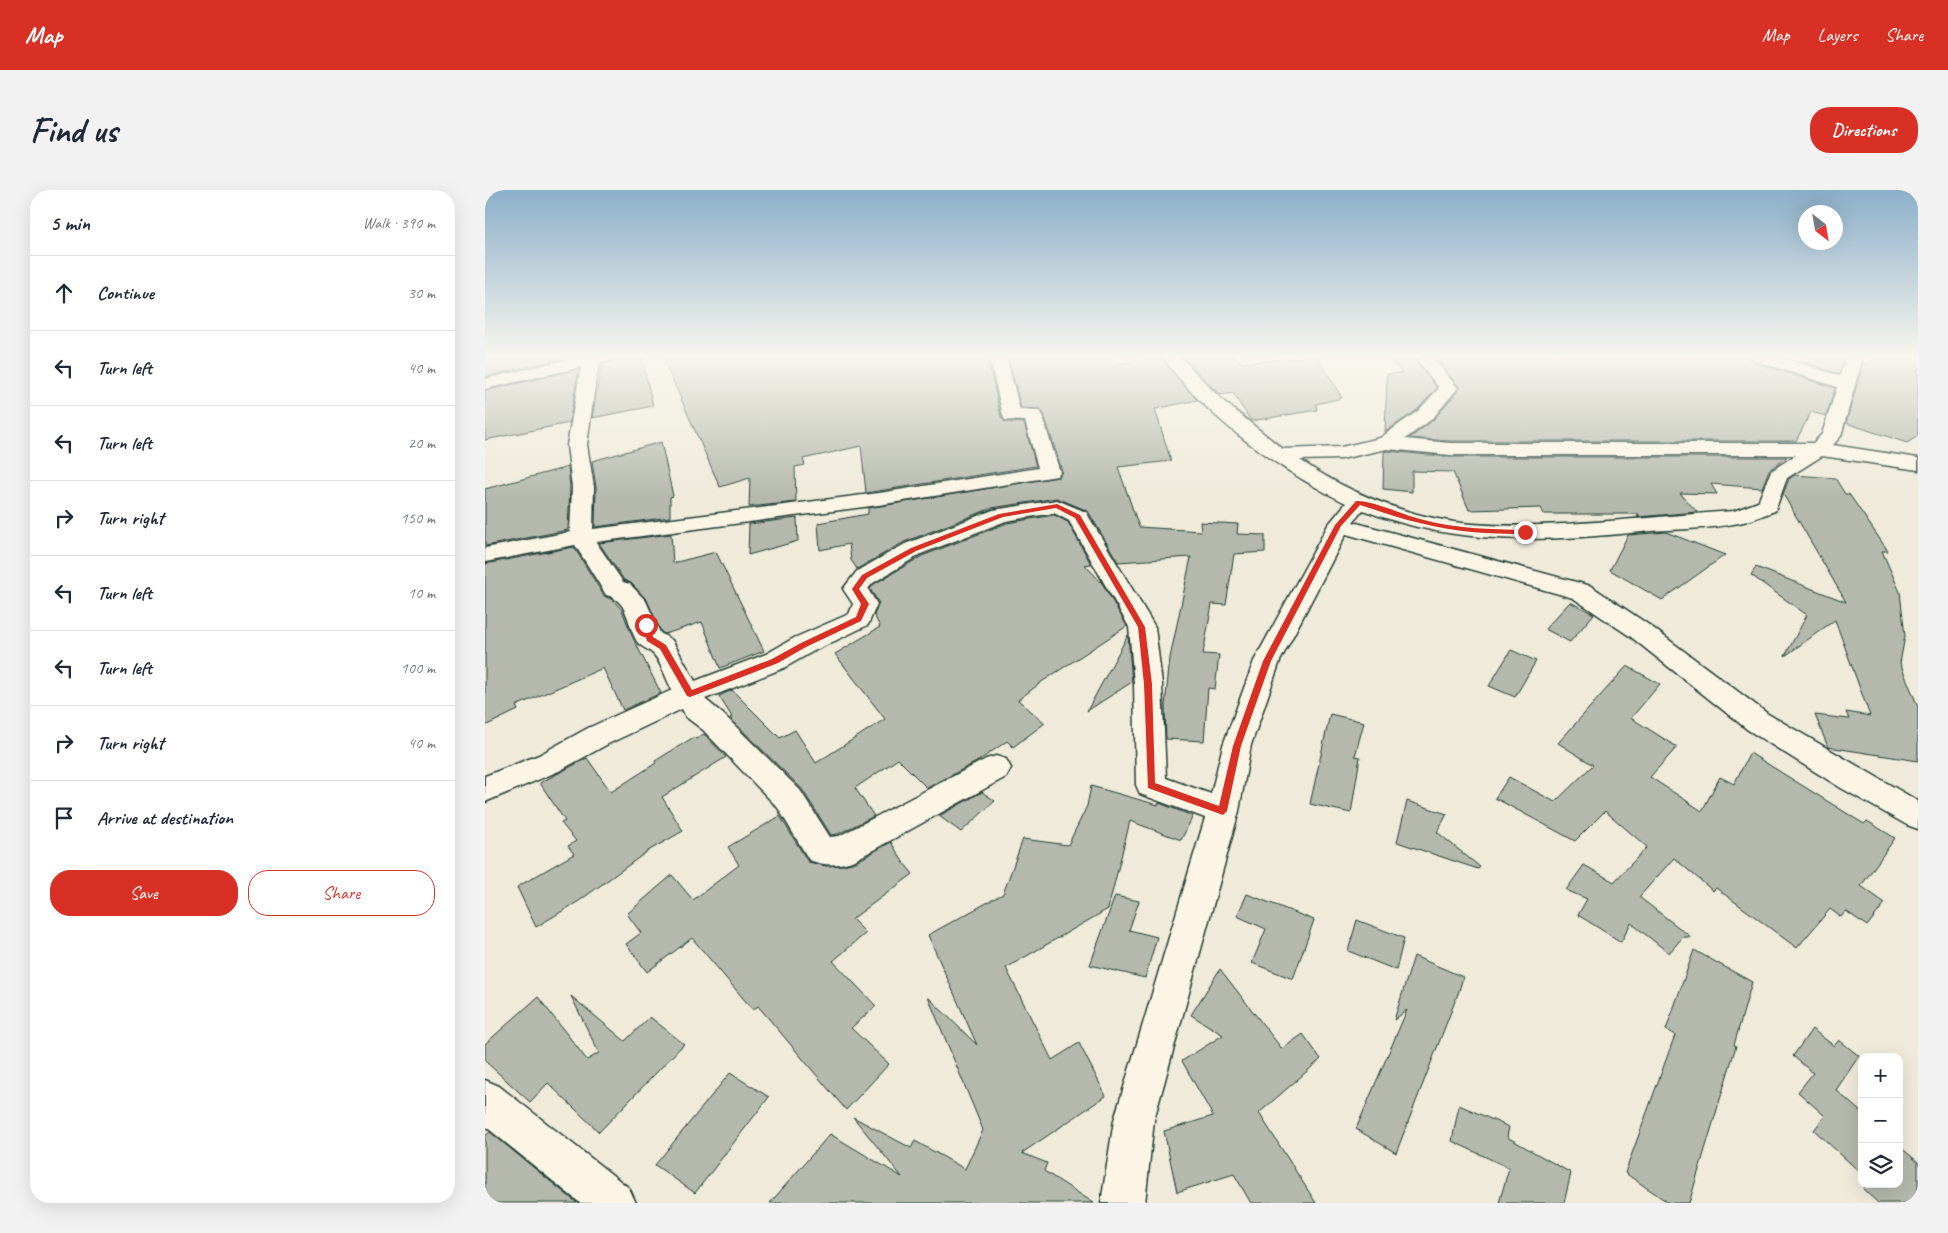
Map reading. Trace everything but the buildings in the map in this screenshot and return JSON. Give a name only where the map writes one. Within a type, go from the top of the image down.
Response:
[{"type":"street","points":[[583,403],[577,445],[583,487],[581,537],[615,589],[621,590],[637,607],[649,639],[663,647],[690,694],[696,709],[713,722],[789,800],[819,850],[828,852],[844,850],[996,768]]},
{"type":"street","points":[[485,555],[581,537],[879,499],[1050,472],[1033,415],[1012,416],[1009,403]]},
{"type":"street","points":[[1215,403],[1276,455],[1313,478],[1349,514],[1582,592],[1640,631],[1758,722],[1852,779],[1918,816]]},
{"type":"street","points":[[1387,443],[1425,415],[1435,403]]},
{"type":"street","points":[[1349,514],[1487,532],[1582,529],[1737,517],[1767,506],[1778,475],[1818,449],[1831,436],[1841,403]]},
{"type":"street","points":[[1276,455],[1341,453],[1387,443],[1450,449],[1818,449],[1918,464]]},
{"type":"street","points":[[485,789],[549,763],[598,736],[690,694],[775,661],[803,645],[859,619],[865,604],[855,589],[865,577],[913,549],[1001,515],[1057,506],[1078,517],[1142,627],[1148,684],[1151,785],[1223,811]]},
{"type":"street","points":[[1123,1203],[1134,1120],[1223,811],[1237,746],[1267,661],[1349,514]]},
{"type":"street","points":[[485,1100],[614,1203]]},
{"type":"route","points":[[646,625],[649,639],[663,647],[690,694],[775,661],[803,645],[859,619],[865,604],[855,589],[865,577],[913,549],[1001,515],[1057,506],[1078,517],[1142,627],[1148,684],[1151,785],[1223,811],[1237,746],[1267,661],[1339,525],[1359,502],[1420,522],[1487,532],[1525,532]]}]
